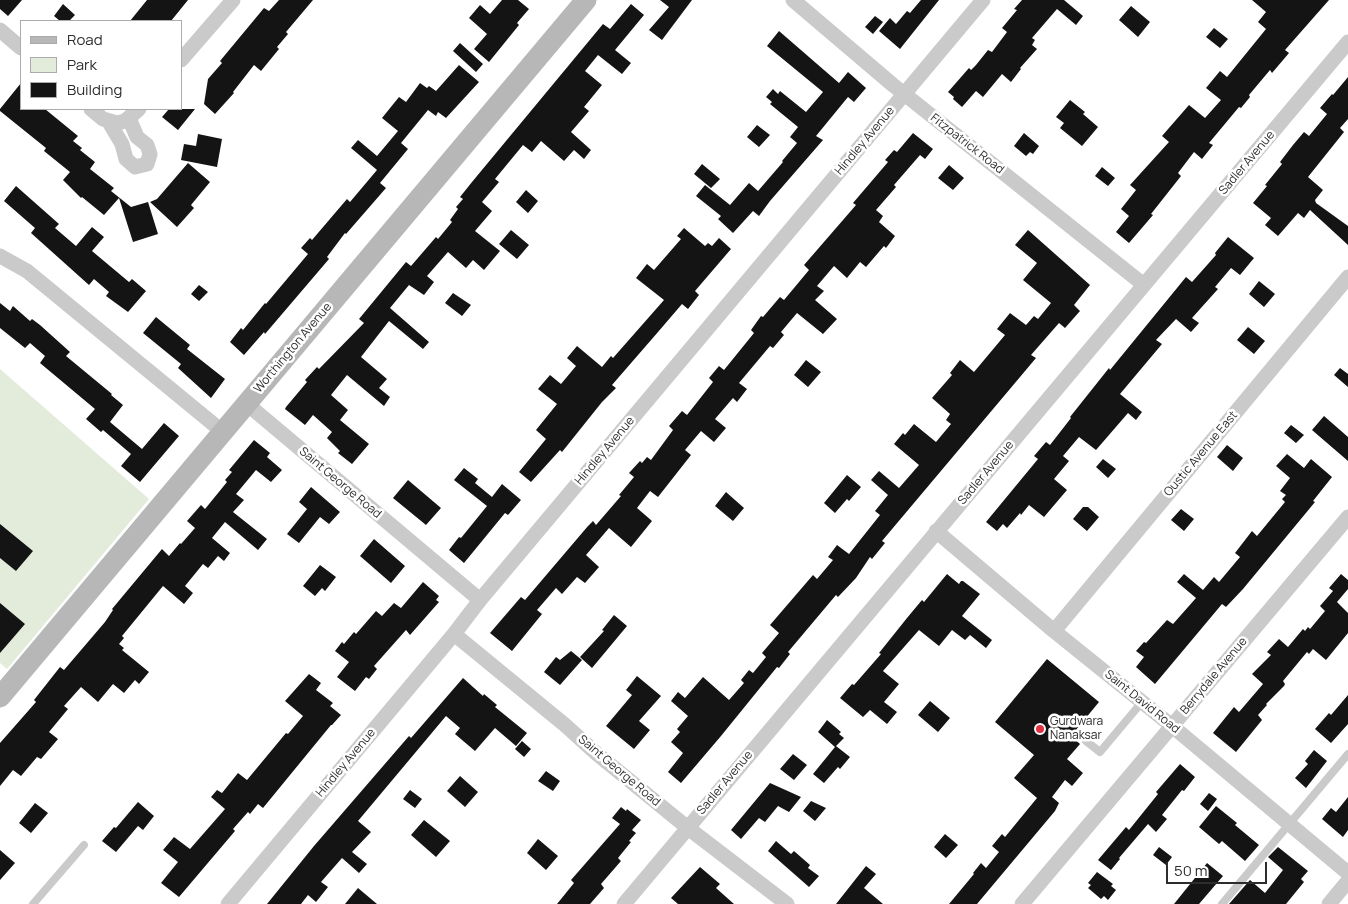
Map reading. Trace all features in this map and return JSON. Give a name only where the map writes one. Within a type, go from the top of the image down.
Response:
[{"type":"street","points":[[182,59],[233,0]]},
{"type":"street","name":"Worthington Avenue","points":[[0,697],[586,0]]},
{"type":"street","name":"Fitzpatrick Road","points":[[793,0],[904,94],[1144,285]]},
{"type":"street","name":"Hindley Avenue","points":[[228,904],[983,0]]},
{"type":"street","points":[[0,30],[20,47]]},
{"type":"street","name":"Sadler Avenue","points":[[624,904],[1348,42]]},
{"type":"street","points":[[92,110],[103,119],[117,123],[134,113],[137,137],[147,145],[150,154],[147,164],[135,167],[126,159],[122,144],[110,122]]},
{"type":"street","points":[[0,256],[27,271],[223,432]]},
{"type":"street","name":"Oustic Avenue East","points":[[1054,631],[1348,277]]},
{"type":"street","name":"Saint George Road","points":[[246,404],[480,600]]},
{"type":"street","name":"Berrydale Avenue","points":[[1022,904],[1348,517]]},
{"type":"street","name":"Saint David Road","points":[[936,532],[1348,873]]},
{"type":"street","name":"Saint George Road","points":[[454,634],[565,724],[597,754],[688,828],[787,904]]},
{"type":"street","points":[[1328,904],[1348,881]]},
{"type":"lane","points":[[1086,742],[1100,752],[1142,702]]},
{"type":"lane","points":[[1222,904],[1348,754]]},
{"type":"lane","points":[[33,904],[84,845]]},
{"type":"green space","points":[[0,369],[149,499],[7,669],[0,663]]},
{"type":"building","points":[[0,0],[22,0],[8,16],[0,9]]},
{"type":"building","points":[[147,0],[188,0],[172,20],[131,20]]},
{"type":"building","points":[[279,0],[313,0],[286,32],[288,34],[277,47],[279,49],[261,71],[254,65],[234,93],[215,114],[204,104],[208,79],[222,63],[220,61],[264,8],[269,11]]},
{"type":"building","points":[[502,0],[518,0],[529,9],[517,23],[519,25],[489,62],[474,49],[487,34],[469,18],[480,5],[490,14]]},
{"type":"building","points":[[660,0],[692,0],[662,40],[649,30],[669,7]]},
{"type":"building","points":[[921,0],[939,0],[900,49],[879,31],[890,18],[896,24],[907,11],[910,13]]},
{"type":"building","points":[[1022,0],[1064,0],[1083,16],[1076,25],[1057,9],[1032,38],[1035,40],[1032,45],[1037,49],[1020,68],[1011,82],[1002,74],[983,97],[976,91],[962,107],[948,92],[969,68],[971,70],[976,65],[988,50],[992,52],[1007,32],[1002,28],[1017,10],[1014,9]]},
{"type":"building","points":[[1252,0],[1329,0],[1285,50],[1289,53],[1272,73],[1270,70],[1249,95],[1250,97],[1241,108],[1239,107],[1209,143],[1213,145],[1202,159],[1194,152],[1178,173],[1181,176],[1151,214],[1153,215],[1129,243],[1116,232],[1129,216],[1121,209],[1136,190],[1130,185],[1169,142],[1162,136],[1189,105],[1205,118],[1221,100],[1206,88],[1220,71],[1227,77],[1266,29],[1258,22],[1266,12]]},
{"type":"building","points":[[63,4],[75,15],[70,20],[59,20],[54,16]]},
{"type":"building","points":[[631,4],[644,15],[615,50],[631,63],[622,74],[598,55],[585,71],[602,85],[584,107],[589,111],[571,132],[591,150],[584,159],[574,150],[564,161],[541,141],[532,152],[523,145],[495,179],[499,182],[482,202],[492,211],[475,231],[500,251],[484,270],[473,260],[466,268],[448,252],[427,276],[434,282],[424,295],[409,285],[390,308],[429,342],[423,349],[389,321],[361,357],[387,379],[379,388],[390,397],[384,406],[347,375],[331,395],[348,410],[340,420],[369,444],[352,464],[338,453],[340,451],[327,438],[332,432],[313,415],[305,425],[285,409],[286,407],[307,382],[305,380],[317,367],[319,369],[364,323],[359,319],[406,262],[411,266],[436,237],[438,239],[452,222],[450,220],[458,209],[456,207],[463,199],[460,197],[603,24],[610,29]]},
{"type":"building","points":[[1131,6],[1150,22],[1138,37],[1119,20]]},
{"type":"building","points":[[875,16],[883,22],[873,34],[865,27]]},
{"type":"building","points":[[1214,28],[1228,39],[1220,48],[1206,37]]},
{"type":"building","points":[[779,31],[839,83],[848,72],[866,88],[854,102],[848,97],[816,136],[823,140],[759,216],[753,211],[733,233],[718,219],[721,216],[696,196],[705,185],[730,205],[749,183],[758,191],[797,143],[790,137],[798,127],[770,104],[772,102],[766,97],[773,89],[778,94],[780,91],[806,112],[823,92],[767,46]]},
{"type":"building","points":[[460,43],[483,64],[476,72],[453,51]]},
{"type":"building","points":[[459,65],[479,82],[446,118],[438,112],[436,116],[428,110],[401,143],[408,149],[380,183],[386,188],[345,233],[327,257],[329,259],[265,334],[264,332],[244,355],[230,342],[241,328],[243,330],[308,254],[301,248],[310,238],[312,240],[347,199],[350,202],[377,170],[351,148],[358,140],[377,156],[398,131],[382,118],[399,97],[406,102],[420,83],[436,91]]},
{"type":"building","points":[[1348,77],[1348,119],[1340,128],[1344,132],[1308,177],[1323,190],[1315,200],[1316,203],[1348,226],[1348,245],[1310,210],[1304,218],[1298,213],[1278,236],[1265,225],[1271,218],[1253,203],[1267,186],[1265,185],[1282,164],[1280,162],[1293,145],[1304,132],[1309,136],[1327,114],[1320,108]]},
{"type":"building","points":[[20,84],[20,110],[46,110],[78,136],[73,141],[82,148],[80,150],[95,162],[90,169],[114,188],[111,191],[131,207],[148,202],[158,234],[133,242],[119,198],[104,215],[81,198],[63,180],[70,172],[44,151],[46,148],[0,111]]},
{"type":"building","points":[[1070,100],[1085,112],[1083,114],[1098,127],[1082,146],[1060,128],[1064,123],[1056,117]]},
{"type":"building","points":[[195,109],[178,130],[162,117],[168,110]]},
{"type":"building","points":[[757,125],[770,135],[759,147],[747,137]]},
{"type":"building","points":[[913,133],[933,149],[925,159],[920,155],[894,185],[896,187],[876,210],[883,216],[879,222],[895,236],[886,248],[884,246],[866,267],[860,262],[847,278],[834,266],[817,286],[824,291],[815,300],[837,319],[823,334],[797,313],[781,332],[784,335],[773,348],[770,346],[739,383],[747,389],[737,402],[733,398],[715,419],[726,428],[714,442],[701,431],[685,450],[691,455],[658,497],[650,491],[637,508],[652,521],[631,547],[609,528],[586,555],[599,567],[585,583],[577,577],[562,594],[556,588],[537,610],[542,614],[512,651],[490,633],[521,597],[525,600],[588,526],[593,521],[596,525],[621,496],[619,495],[634,477],[629,473],[640,461],[642,463],[647,457],[651,460],[673,430],[669,426],[682,411],[687,415],[713,382],[709,378],[719,366],[724,370],[754,333],[751,330],[761,316],[763,317],[780,297],[784,300],[809,270],[804,265],[856,205],[853,203],[888,162],[885,160],[894,150],[897,152]]},
{"type":"building","points":[[1024,133],[1039,146],[1033,154],[1030,152],[1026,156],[1014,146]]},
{"type":"building","points":[[198,134],[222,139],[217,167],[181,160],[184,144],[196,146]]},
{"type":"building","points":[[188,163],[210,182],[191,205],[194,208],[177,227],[150,202],[157,199]]},
{"type":"building","points":[[702,164],[720,179],[711,188],[694,174]]},
{"type":"building","points":[[949,165],[964,178],[953,190],[938,178]]},
{"type":"building","points":[[1102,167],[1115,178],[1108,186],[1095,176]]},
{"type":"building","points":[[16,186],[59,224],[55,228],[76,246],[92,227],[104,237],[92,251],[129,282],[132,279],[146,291],[128,312],[106,296],[109,292],[94,279],[89,285],[31,233],[35,228],[4,201]]},
{"type":"building","points":[[526,190],[538,201],[528,213],[516,202]]},
{"type":"building","points":[[684,228],[705,246],[708,243],[712,246],[719,238],[731,249],[695,291],[699,295],[688,309],[682,304],[612,385],[616,388],[602,402],[562,452],[560,450],[531,482],[519,472],[546,439],[536,430],[557,404],[538,389],[550,375],[561,384],[576,366],[567,358],[577,346],[602,367],[611,356],[613,358],[664,300],[636,278],[647,264],[654,270],[681,239],[677,236]]},
{"type":"building","points":[[511,230],[529,245],[517,259],[499,244]]},
{"type":"building","points":[[1028,230],[1090,285],[1074,305],[1080,311],[1065,328],[1059,323],[1031,355],[1036,358],[882,541],[885,543],[872,559],[870,557],[856,578],[838,597],[836,595],[788,652],[790,654],[779,668],[777,667],[681,783],[668,772],[683,753],[671,742],[680,732],[677,729],[688,716],[671,701],[678,692],[685,698],[703,677],[729,700],[744,683],[741,680],[749,670],[753,673],[766,657],[762,653],[779,633],[770,625],[813,575],[817,579],[833,560],[828,557],[837,545],[849,554],[880,515],[875,511],[888,495],[871,480],[879,471],[899,488],[919,465],[894,444],[914,424],[936,442],[951,424],[946,420],[950,414],[932,398],[952,375],[950,373],[960,360],[974,372],[1005,335],[997,329],[1010,313],[1026,325],[1034,316],[1038,319],[1051,303],[1023,280],[1037,263],[1015,245]]},
{"type":"building","points":[[1228,237],[1254,258],[1240,275],[1231,268],[1215,287],[1218,289],[1192,318],[1199,323],[1191,332],[1176,319],[1156,340],[1162,344],[1120,394],[1142,412],[1136,420],[1128,413],[1096,450],[1079,437],[1063,456],[1069,461],[1054,479],[1067,490],[1044,517],[1029,505],[1007,528],[1003,524],[997,531],[986,522],[1038,459],[1034,456],[1046,442],[1050,445],[1109,368],[1110,370],[1186,277],[1192,282],[1216,255],[1215,253]]},
{"type":"building","points":[[1259,281],[1275,294],[1264,307],[1249,294]]},
{"type":"building","points":[[199,285],[208,292],[199,301],[191,294]]},
{"type":"building","points":[[453,293],[471,305],[462,316],[445,303]]},
{"type":"building","points":[[0,303],[10,311],[13,306],[30,321],[32,319],[40,325],[70,352],[66,356],[123,405],[110,422],[142,449],[164,423],[179,436],[140,482],[121,466],[131,454],[103,430],[101,432],[86,419],[95,409],[40,363],[45,356],[30,343],[25,348],[0,328]]},
{"type":"building","points":[[156,317],[190,345],[187,349],[225,379],[211,398],[178,368],[181,364],[143,333]]},
{"type":"building","points":[[1248,327],[1265,341],[1254,354],[1237,340]]},
{"type":"building","points":[[806,360],[821,372],[808,387],[794,375]]},
{"type":"building","points":[[1340,368],[1348,374],[1348,387],[1334,375]]},
{"type":"building","points":[[1324,416],[1348,437],[1348,461],[1312,430]]},
{"type":"building","points":[[1291,425],[1304,435],[1296,443],[1284,433]]},
{"type":"building","points":[[254,440],[270,453],[267,457],[282,470],[271,482],[256,470],[236,494],[244,500],[233,512],[267,539],[258,550],[225,522],[212,538],[230,553],[224,561],[218,556],[208,568],[203,564],[185,586],[193,593],[184,604],[163,586],[122,636],[124,638],[119,644],[124,648],[122,650],[149,672],[139,684],[135,680],[124,693],[113,684],[98,702],[81,687],[64,706],[68,709],[49,732],[58,739],[41,759],[37,757],[21,776],[13,770],[0,786],[0,743],[36,702],[34,700],[60,667],[64,670],[105,622],[112,609],[162,549],[169,556],[195,528],[187,521],[201,505],[205,509],[227,482],[225,480],[232,472],[229,470]]},
{"type":"building","points":[[1227,445],[1243,458],[1233,471],[1217,457]]},
{"type":"building","points":[[1287,454],[1304,468],[1311,459],[1332,477],[1313,501],[1315,502],[1243,589],[1226,607],[1222,604],[1155,684],[1136,667],[1144,657],[1136,651],[1167,620],[1173,624],[1196,598],[1177,582],[1184,574],[1203,590],[1214,577],[1219,582],[1240,557],[1235,553],[1252,531],[1257,536],[1285,502],[1282,499],[1286,495],[1280,491],[1290,478],[1276,466]]},
{"type":"building","points":[[1103,459],[1116,469],[1108,478],[1096,467]]},
{"type":"building","points":[[464,468],[478,479],[475,483],[492,497],[502,484],[521,500],[508,515],[505,513],[464,563],[449,550],[487,506],[454,480]]},
{"type":"building","points":[[847,475],[861,487],[835,513],[824,503]]},
{"type":"building","points":[[408,480],[441,508],[426,525],[393,498]]},
{"type":"building","points":[[311,487],[340,512],[329,524],[320,517],[299,543],[287,534],[307,509],[299,502]]},
{"type":"building","points":[[726,492],[744,508],[733,521],[715,506]]},
{"type":"building","points":[[1083,507],[1088,507],[1099,517],[1087,531],[1073,519]]},
{"type":"building","points":[[1181,509],[1194,519],[1184,531],[1171,520]]},
{"type":"building","points":[[0,524],[33,551],[16,571],[0,558]]},
{"type":"building","points":[[374,539],[405,566],[391,583],[360,556]]},
{"type":"building","points":[[320,565],[336,577],[325,591],[322,588],[315,596],[303,586]]},
{"type":"building","points":[[947,574],[959,584],[963,581],[980,594],[962,616],[992,640],[986,648],[970,635],[965,640],[952,630],[939,646],[919,630],[883,671],[899,684],[884,702],[897,712],[887,724],[870,710],[863,717],[840,698],[881,654],[879,653],[907,618],[922,600],[924,602]]},
{"type":"building","points":[[1341,574],[1348,580],[1348,589],[1337,602],[1348,613],[1348,633],[1326,660],[1313,649],[1309,654],[1307,652],[1283,681],[1284,686],[1258,715],[1262,720],[1236,752],[1213,733],[1234,707],[1239,712],[1263,684],[1252,674],[1271,655],[1267,652],[1279,639],[1288,647],[1303,629],[1305,631],[1308,627],[1310,629],[1325,611],[1320,606],[1333,591],[1329,588]]},
{"type":"building","points":[[423,582],[439,596],[436,600],[439,602],[410,635],[406,630],[374,666],[377,669],[369,679],[366,677],[355,691],[337,677],[349,662],[335,651],[354,632],[356,634],[376,611],[382,616],[394,603],[401,608]]},
{"type":"building","points":[[0,603],[25,624],[0,653]]},
{"type":"building","points":[[614,615],[627,626],[592,668],[580,657],[604,631],[602,630]]},
{"type":"building","points":[[571,651],[582,660],[560,685],[544,672],[556,657],[560,660]]},
{"type":"building","name":"Gurdwara Nanaksar","points":[[1047,659],[1099,702],[1071,736],[1080,744],[1067,759],[1083,773],[1072,786],[1065,780],[1052,797],[1059,803],[1055,811],[977,904],[949,904],[981,863],[986,868],[999,852],[992,846],[1002,834],[1005,837],[1037,798],[1014,778],[1034,755],[995,722]]},
{"type":"building","points":[[309,674],[321,683],[316,690],[333,703],[330,706],[341,715],[263,808],[258,804],[250,814],[248,812],[233,829],[235,831],[179,897],[161,883],[178,862],[163,850],[174,837],[190,849],[225,809],[211,797],[217,790],[222,793],[238,773],[247,780],[286,733],[288,734],[303,716],[285,701]]},
{"type":"building","points":[[637,676],[661,696],[639,721],[650,730],[634,749],[606,726],[632,695],[626,690]]},
{"type":"building","points":[[463,678],[483,696],[484,694],[497,705],[495,707],[527,733],[516,746],[495,728],[475,751],[455,734],[460,728],[446,716],[358,821],[371,832],[352,852],[367,864],[359,873],[342,858],[321,882],[328,887],[316,902],[308,895],[301,904],[267,904],[314,846],[409,736],[411,738]]},
{"type":"building","points":[[1348,695],[1348,724],[1331,743],[1315,729],[1329,713],[1331,715]]},
{"type":"building","points":[[930,701],[950,718],[938,732],[918,715]]},
{"type":"building","points":[[827,720],[841,732],[839,734],[844,738],[836,746],[850,757],[824,783],[813,774],[835,747],[818,732]]},
{"type":"building","points":[[522,741],[531,749],[524,757],[515,749]]},
{"type":"building","points":[[1314,750],[1327,761],[1306,788],[1295,778],[1308,764],[1305,761]]},
{"type":"building","points":[[793,754],[807,765],[794,780],[780,769]]},
{"type":"building","points":[[1180,764],[1195,777],[1162,815],[1167,819],[1156,832],[1148,824],[1111,870],[1098,860],[1126,827],[1129,830],[1158,794],[1156,792]]},
{"type":"building","points":[[546,771],[560,781],[553,791],[538,781]]},
{"type":"building","points":[[460,776],[478,792],[465,807],[447,791]]},
{"type":"building","points":[[770,783],[801,797],[789,812],[778,806],[765,822],[759,818],[741,839],[731,830]]},
{"type":"building","points":[[410,790],[422,799],[415,808],[403,799]]},
{"type":"building","points":[[1209,793],[1217,799],[1208,811],[1200,804]]},
{"type":"building","points":[[1348,797],[1348,830],[1343,837],[1322,819],[1331,808],[1336,812]]},
{"type":"building","points":[[811,801],[826,808],[815,821],[803,811]]},
{"type":"building","points":[[138,802],[154,816],[143,830],[138,826],[116,852],[102,841]]},
{"type":"building","points":[[35,803],[48,813],[31,833],[19,823]]},
{"type":"building","points":[[1216,806],[1237,823],[1235,825],[1259,845],[1245,861],[1222,841],[1219,844],[1199,827]]},
{"type":"building","points":[[621,807],[626,811],[627,809],[641,820],[632,830],[636,833],[629,841],[631,842],[618,858],[621,861],[601,884],[604,888],[590,904],[557,904],[574,883],[571,880],[620,824],[612,818]]},
{"type":"building","points":[[424,820],[450,841],[436,857],[411,835]]},
{"type":"building","points":[[945,834],[958,845],[946,858],[934,847]]},
{"type":"building","points":[[538,839],[558,856],[546,870],[527,853]]},
{"type":"building","points":[[776,841],[791,854],[794,851],[810,865],[808,868],[819,876],[809,887],[768,851]]},
{"type":"building","points":[[1159,847],[1172,857],[1166,865],[1153,855]]},
{"type":"building","points":[[1278,847],[1308,871],[1301,879],[1304,882],[1286,904],[1229,904],[1250,880],[1265,893],[1283,870],[1268,857]]},
{"type":"building","points":[[0,850],[15,863],[0,880]]},
{"type":"building","points":[[1207,863],[1223,876],[1199,904],[1174,904]]},
{"type":"building","points":[[866,866],[876,874],[864,888],[883,904],[836,904]]},
{"type":"building","points":[[700,867],[720,884],[716,888],[734,904],[678,904],[671,898]]},
{"type":"building","points":[[1097,872],[1113,884],[1111,886],[1116,890],[1108,900],[1104,896],[1101,899],[1088,888],[1091,885],[1088,883]]},
{"type":"building","points":[[358,888],[377,904],[345,904]]},
{"type":"place","name":"Gurdwara Nanaksar","points":[[1040,729]]}]
